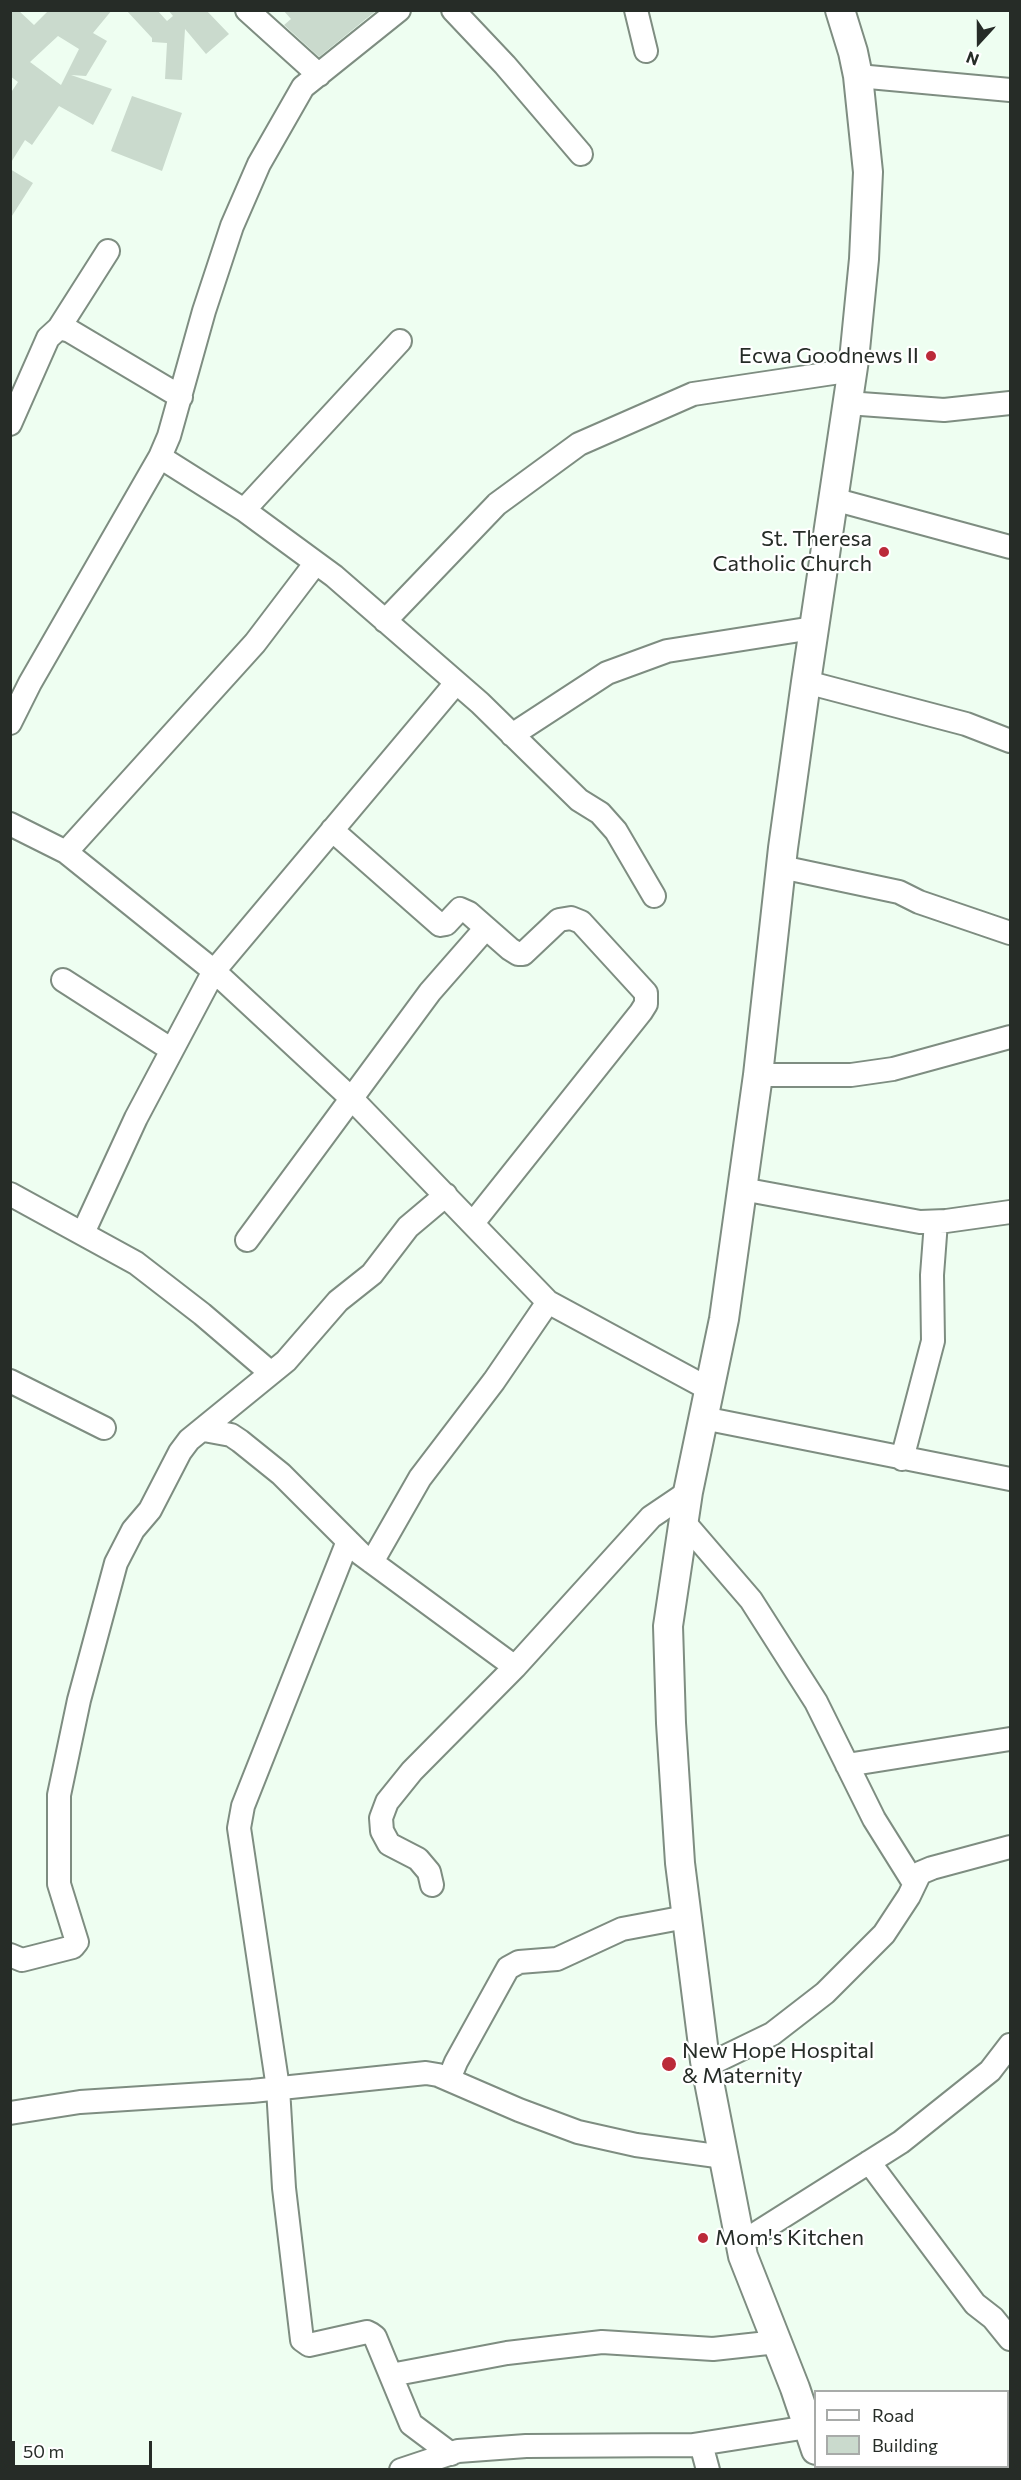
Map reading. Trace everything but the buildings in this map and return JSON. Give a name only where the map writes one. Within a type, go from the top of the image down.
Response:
[{"type":"street","points":[[247,10],[319,75]]},
{"type":"street","points":[[453,10],[505,65],[581,154]]},
{"type":"street","points":[[636,10],[646,51]]},
{"type":"street","points":[[406,2468],[458,2451],[526,2446],[701,2444],[812,2439],[743,2256],[706,2066],[680,1863],[670,1724],[669,1626],[688,1492],[724,1319],[758,1075],[781,867],[813,628],[853,370],[864,259],[868,172],[858,76],[840,10]]},
{"type":"street","points":[[10,723],[30,683],[160,457],[181,397],[204,311],[237,216],[259,164],[294,99],[303,87],[397,11]]},
{"type":"street","points":[[858,76],[1011,90]]},
{"type":"street","points":[[10,424],[48,338],[59,328],[108,251]]},
{"type":"street","points":[[59,328],[70,331],[181,397]]},
{"type":"street","points":[[244,510],[400,341]]},
{"type":"street","points":[[385,621],[497,504],[579,444],[693,394],[853,370]]},
{"type":"street","points":[[848,403],[944,410],[1011,403]]},
{"type":"street","points":[[160,457],[244,510],[334,576],[456,682],[579,800],[600,813],[616,831],[654,896]]},
{"type":"street","points":[[833,499],[1011,547]]},
{"type":"street","points":[[66,852],[255,643],[315,564]]},
{"type":"street","points":[[513,735],[607,673],[657,655],[813,628]]},
{"type":"street","points":[[83,1233],[136,1118],[214,971],[456,682]]},
{"type":"street","points":[[806,682],[966,724],[1011,741]]},
{"type":"street","points":[[10,824],[66,852],[214,971],[352,1099],[548,1302],[709,1389]]},
{"type":"street","points":[[332,830],[440,925],[446,924],[460,909],[469,913],[510,949],[523,954],[559,920],[571,918],[581,922],[646,993],[646,1004],[473,1223]]},
{"type":"street","points":[[781,867],[899,892],[920,902],[1011,933]]},
{"type":"street","points":[[247,1240],[430,992],[486,928]]},
{"type":"street","points":[[63,980],[172,1050]]},
{"type":"street","points":[[758,1075],[851,1075],[893,1069],[1011,1037]]},
{"type":"street","points":[[742,1189],[920,1222],[1011,1212]]},
{"type":"street","points":[[10,1194],[136,1263],[202,1314],[271,1373]]},
{"type":"street","points":[[10,1955],[22,1960],[74,1947],[77,1942],[59,1884],[59,1795],[79,1700],[116,1563],[133,1530],[153,1506],[180,1452],[189,1440],[286,1361],[338,1301],[372,1274],[408,1227],[446,1195]]},
{"type":"street","points":[[902,1459],[933,1341],[932,1275],[936,1222]]},
{"type":"street","points":[[372,1562],[420,1478],[494,1381],[548,1302]]},
{"type":"street","points":[[10,1381],[104,1428]]},
{"type":"street","points":[[703,1418],[1011,1479]]},
{"type":"street","points":[[204,1430],[231,1435],[240,1441],[281,1474],[372,1562],[515,1666]]},
{"type":"street","points":[[432,1885],[429,1872],[418,1858],[389,1844],[382,1831],[381,1818],[387,1802],[412,1771],[515,1666],[651,1517],[688,1492]]},
{"type":"street","points":[[683,1521],[751,1600],[816,1702],[874,1819],[914,1883]]},
{"type":"street","points":[[348,1541],[243,1806],[238,1828],[278,2088],[284,2188],[302,2340],[309,2345],[367,2332],[375,2337],[411,2424],[451,2454]]},
{"type":"street","points":[[847,1765],[1011,1739]]},
{"type":"street","points":[[706,2066],[772,2034],[825,1993],[884,1934],[909,1896],[920,1873],[1011,1847]]},
{"type":"street","points":[[449,2079],[508,1968],[519,1962],[557,1959],[622,1929],[687,1917]]},
{"type":"street","points":[[741,2243],[901,2142],[990,2071],[1011,2045]]},
{"type":"street","points":[[10,2113],[80,2102],[278,2088],[426,2073],[449,2079],[519,2110],[578,2132],[636,2145],[724,2157]]},
{"type":"street","points":[[869,2162],[975,2304],[993,2318],[1011,2339]]},
{"type":"street","points":[[390,2375],[507,2353],[602,2342],[713,2349],[777,2342]]},
{"type":"street","points":[[406,2468],[416,2428]]},
{"type":"street","points":[[701,2444],[708,2469]]},
{"type":"street","points":[[1005,2469],[1011,2468]]},
{"type":"place","name":"Ecwa Goodnews II","points":[[931,356]]},
{"type":"place","name":"St. Theresa Catholic Church","points":[[884,552]]},
{"type":"place","name":"New Hope Hospital & Maternity","points":[[669,2064]]},
{"type":"place","name":"Mom's Kitchen","points":[[703,2238]]}]
